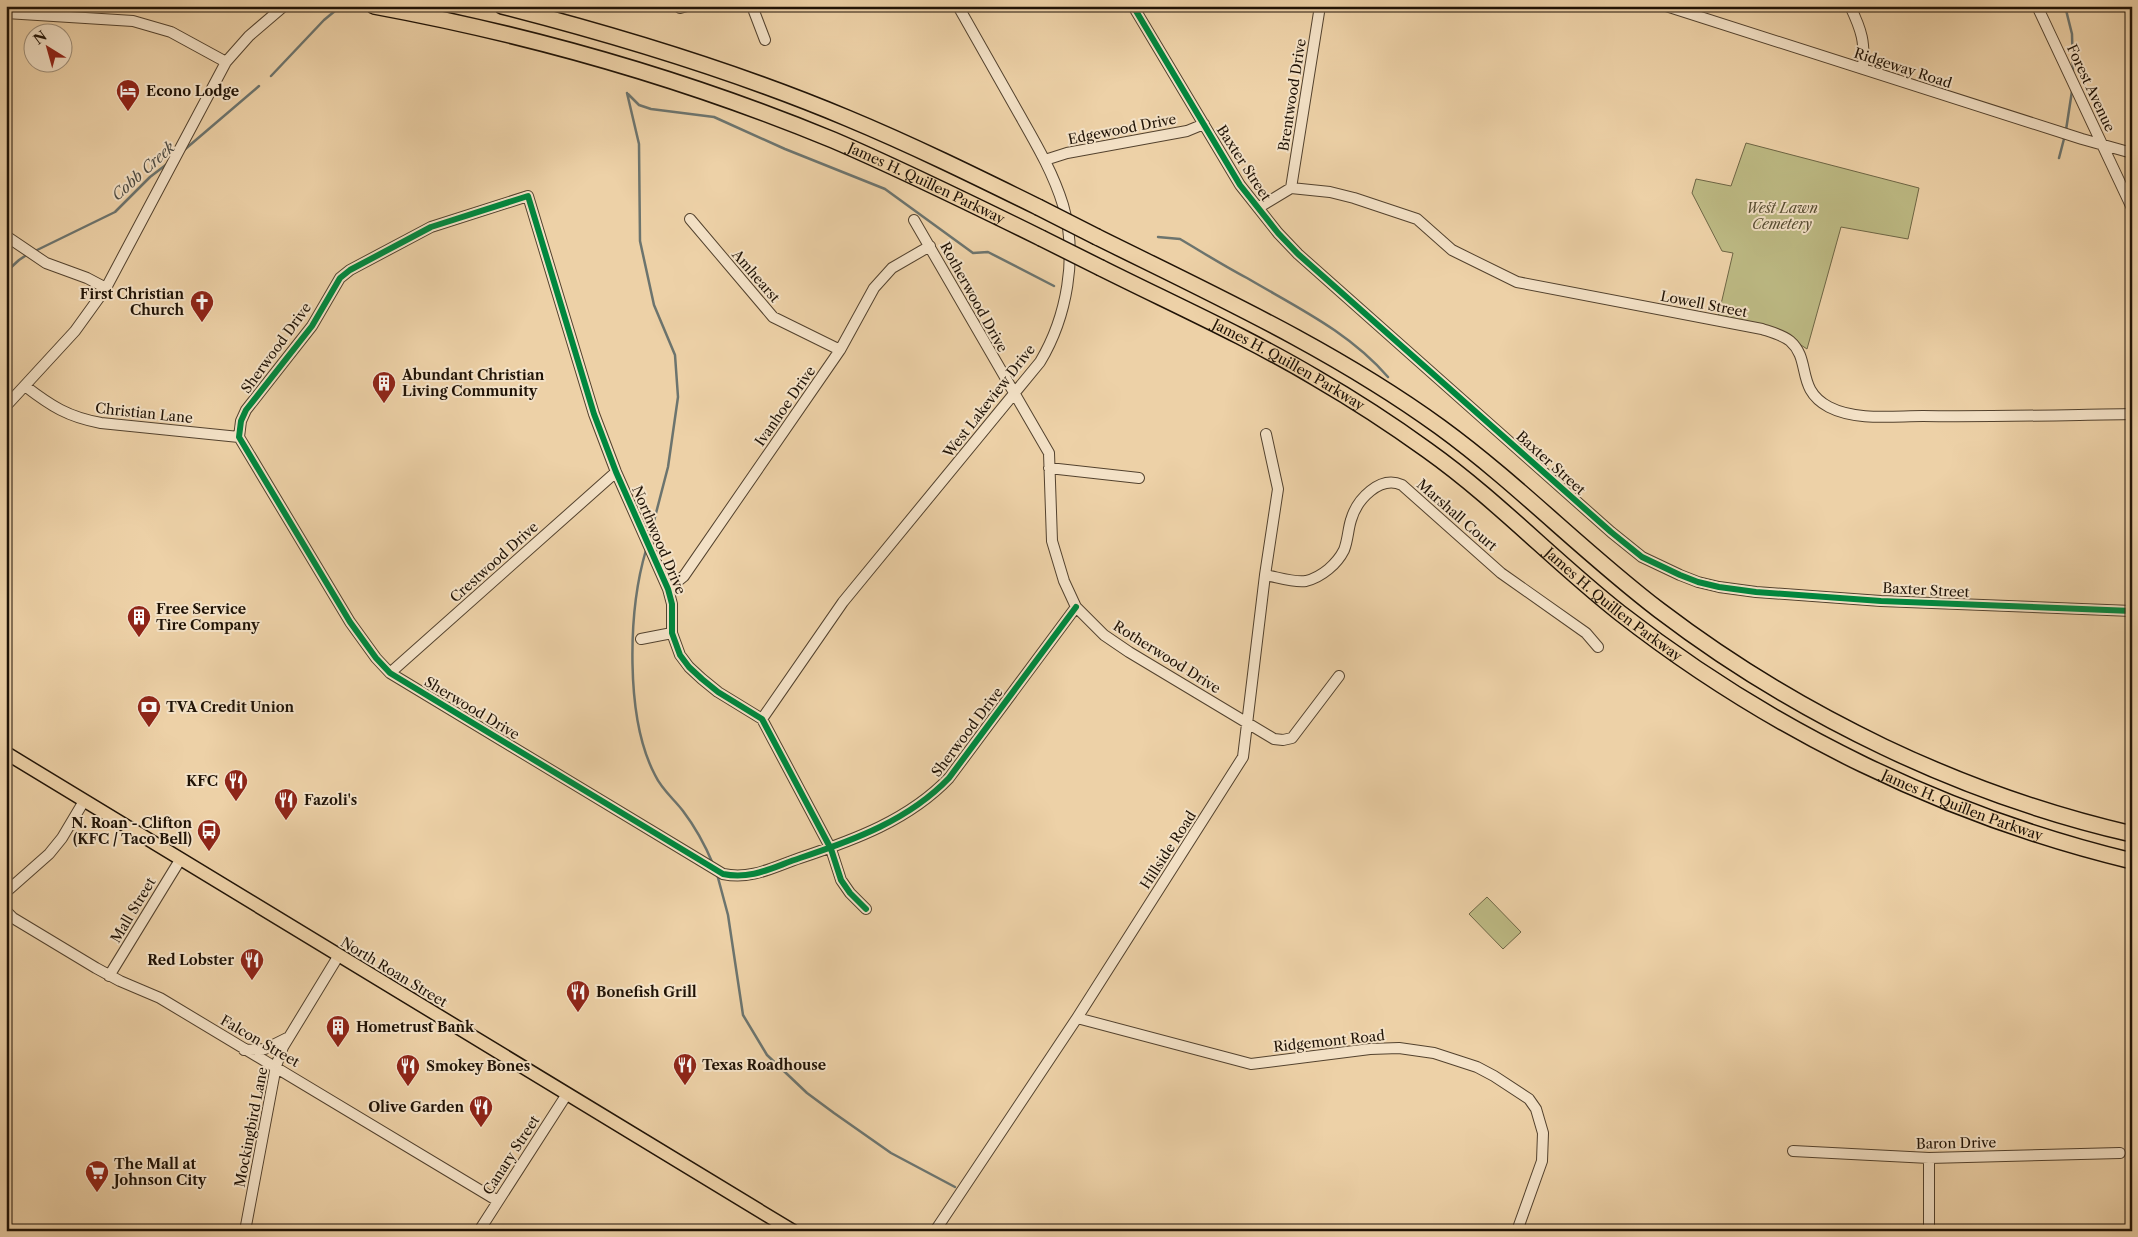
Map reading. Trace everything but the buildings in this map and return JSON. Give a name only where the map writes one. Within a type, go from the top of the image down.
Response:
[{"type":"highway","name":"James H. Quillen Parkway","points":[[374,6],[489,30],[559,48],[623,66],[756,111],[903,171],[1041,238],[1265,350],[1373,413],[1430,452],[1478,490],[1589,588],[1652,637],[1708,676],[1801,733],[1910,787],[1963,808],[2010,826],[2132,861]]},
{"type":"highway","name":"James H. Quillen Parkway","points":[[502,6],[629,40],[770,88],[921,150],[1097,236],[1316,348],[1402,401],[1480,458],[1612,573],[1661,611],[1711,647],[1836,723],[1952,776],[2062,816],[2132,834]]},
{"type":"main road","name":"North Roan Street","points":[[6,753],[790,1230]]},
{"type":"street","points":[[6,406],[75,331],[106,288],[226,62],[249,36],[284,6]]},
{"type":"street","points":[[752,6],[765,40]]},
{"type":"street","name":"West Lakeview Drive","points":[[762,719],[844,602],[1014,396],[1049,347],[1064,304],[1069,276],[1069,237],[1063,205],[1045,160],[958,6]]},
{"type":"street","name":"Baxter Street","points":[[1133,6],[1240,185],[1298,254],[1589,514],[1627,545],[1661,567],[1698,582],[1756,592],[1881,601],[2132,611]]},
{"type":"street","name":"Brentwood Drive","points":[[1291,188],[1320,6]]},
{"type":"street","name":"Ridgeway Road","points":[[1666,6],[1863,70],[2132,153]]},
{"type":"street","points":[[1850,6],[1865,46],[1863,70]]},
{"type":"street","name":"Forest Avenue","points":[[2037,6],[2132,208]]},
{"type":"street","points":[[6,13],[133,21],[171,32],[226,62]]},
{"type":"street","name":"Edgewood Drive","points":[[1045,160],[1067,153],[1186,131],[1204,124]]},
{"type":"street","points":[[1258,208],[1291,188]]},
{"type":"street","name":"Lowell Street","points":[[1291,188],[1330,192],[1418,219],[1452,250],[1517,282],[1762,329],[1777,334],[1790,340],[1796,349],[1809,390],[1819,401],[1843,412],[1875,416],[2132,414]]},
{"type":"street","name":"Sherwood Drive","points":[[528,196],[431,227],[350,270],[340,278],[312,326],[246,410],[241,421],[239,437],[350,622],[390,673],[723,874],[738,877],[754,874],[831,849],[887,824],[933,794],[954,771],[1076,606]]},
{"type":"street","name":"Northwood Drive","points":[[528,196],[594,414],[616,472],[668,589],[672,604],[672,634],[680,655],[688,667],[718,692],[762,719]]},
{"type":"street","name":"Amhearst","points":[[690,219],[773,317],[840,350]]},
{"type":"street","name":"Rotherwood Drive","points":[[914,220],[1048,453],[1052,541],[1064,581],[1076,606],[1104,635],[1129,652],[1247,721],[1274,739],[1292,738],[1340,676]]},
{"type":"street","points":[[6,236],[46,262],[87,278],[106,288]]},
{"type":"street","name":"Ivanhoe Drive","points":[[668,589],[684,576],[840,350],[882,277],[892,268],[930,246]]},
{"type":"street","name":"Christian Lane","points":[[25,386],[57,409],[83,419],[100,423],[239,437]]},
{"type":"street","name":"Hillside Road","points":[[935,1231],[1077,1018],[1243,757],[1264,574],[1278,490],[1266,434]]},
{"type":"street","points":[[1049,468],[1139,478]]},
{"type":"street","name":"Crestwood Drive","points":[[390,673],[616,472]]},
{"type":"street","name":"Marshall Court","points":[[1264,574],[1304,581],[1317,578],[1338,560],[1344,550],[1351,519],[1365,496],[1387,482],[1394,482],[1402,485],[1501,573],[1586,633],[1598,647]]},
{"type":"street","points":[[641,639],[672,634]]},
{"type":"street","points":[[762,719],[831,849],[841,880],[850,893],[866,909]]},
{"type":"street","points":[[6,892],[49,854],[62,838],[84,801]]},
{"type":"street","name":"Mall Street","points":[[109,976],[180,860]]},
{"type":"street","name":"Falcon Street","points":[[6,910],[12,918],[109,976],[160,998],[243,1050],[264,1062],[276,1066],[498,1201]]},
{"type":"street","name":"Mockingbird Lane","points":[[245,1231],[276,1066],[290,1036],[339,955]]},
{"type":"street","name":"Ridgemont Road","points":[[1077,1018],[1251,1064],[1370,1049],[1399,1048],[1434,1053],[1486,1071],[1518,1090],[1529,1099],[1536,1109],[1542,1127],[1544,1146],[1542,1161],[1517,1231]]},
{"type":"street","points":[[243,1050],[266,1049],[290,1036]]},
{"type":"street","name":"Canary Street","points":[[479,1231],[567,1094]]},
{"type":"street","name":"Baron Drive","points":[[1793,1151],[1929,1158],[2120,1153]]},
{"type":"street","points":[[1929,1158],[1929,1231]]},
{"type":"green space","name":"West Lawn Cemetery","points":[[1746,143],[1919,188],[1908,239],[1841,227],[1807,349],[1778,330],[1718,317],[1733,253],[1722,251],[1692,193],[1696,179],[1731,186]]},
{"type":"green space","points":[[1487,897],[1521,932],[1503,949],[1469,914]]},
{"type":"waterway","name":"Cobb Creek","points":[[271,76],[324,20],[341,6]]},
{"type":"waterway","points":[[2065,6],[2072,34],[2073,75]]},
{"type":"waterway","name":"Cobb Creek","points":[[183,151],[259,86]]},
{"type":"waterway","points":[[2066,130],[2072,91]]},
{"type":"waterway","points":[[627,93],[639,144],[640,241],[654,305],[675,355],[678,397],[668,467],[649,540]]},
{"type":"waterway","points":[[628,94],[639,105],[651,109],[714,117],[785,149],[885,189],[973,253],[988,252],[1054,286]]},
{"type":"waterway","points":[[2059,158],[2065,135]]},
{"type":"waterway","name":"Cobb Creek","points":[[33,252],[115,212],[150,177],[167,164]]},
{"type":"waterway","points":[[1158,237],[1180,239],[1304,311],[1357,347],[1388,377]]},
{"type":"waterway","name":"Cobb Creek","points":[[6,272],[28,254]]},
{"type":"waterway","points":[[646,550],[640,575],[633,633],[632,664],[638,724],[645,751],[655,775],[692,824],[713,864]]},
{"type":"waterway","points":[[717,874],[728,915],[743,1015],[767,1055],[807,1093],[834,1113],[891,1153],[955,1187]]},
{"type":"cycle path","points":[[1133,6],[1240,185],[1278,233],[1298,254],[1611,532],[1642,557],[1698,582],[1756,592],[1881,601],[2132,611]]},
{"type":"cycle path","points":[[866,909],[850,893],[841,880],[831,849],[762,719],[718,692],[689,667],[680,655],[672,633],[672,604],[668,589],[616,472],[594,414],[528,196],[431,227],[350,270],[340,278],[312,326],[246,410],[241,421],[239,437],[350,622],[376,658],[390,673],[723,874],[753,874],[771,869],[820,851],[840,844],[860,836],[899,817],[916,806],[949,778],[1076,607]]},
{"type":"place","name":"Econo Lodge","points":[[128,112]]},
{"type":"place","name":"First Christian Church","points":[[202,323]]},
{"type":"place","name":"Abundant Christian Living Community","points":[[384,404]]},
{"type":"place","name":"Free Service Tire Company","points":[[139,638]]},
{"type":"place","name":"TVA Credit Union","points":[[149,728]]},
{"type":"place","name":"KFC","points":[[236,802]]},
{"type":"place","name":"Fazoli's","points":[[286,821]]},
{"type":"place","name":"N. Roan - Clifton (KFC / Taco Bell)","points":[[209,852]]},
{"type":"place","name":"Red Lobster","points":[[252,981]]},
{"type":"place","name":"Bonefish Grill","points":[[578,1013]]},
{"type":"place","name":"Hometrust Bank","points":[[338,1048]]},
{"type":"place","name":"Texas Roadhouse","points":[[685,1086]]},
{"type":"place","name":"Smokey Bones","points":[[408,1087]]},
{"type":"place","name":"Olive Garden","points":[[481,1128]]},
{"type":"place","name":"The Mall at Johnson City","points":[[97,1193]]}]
